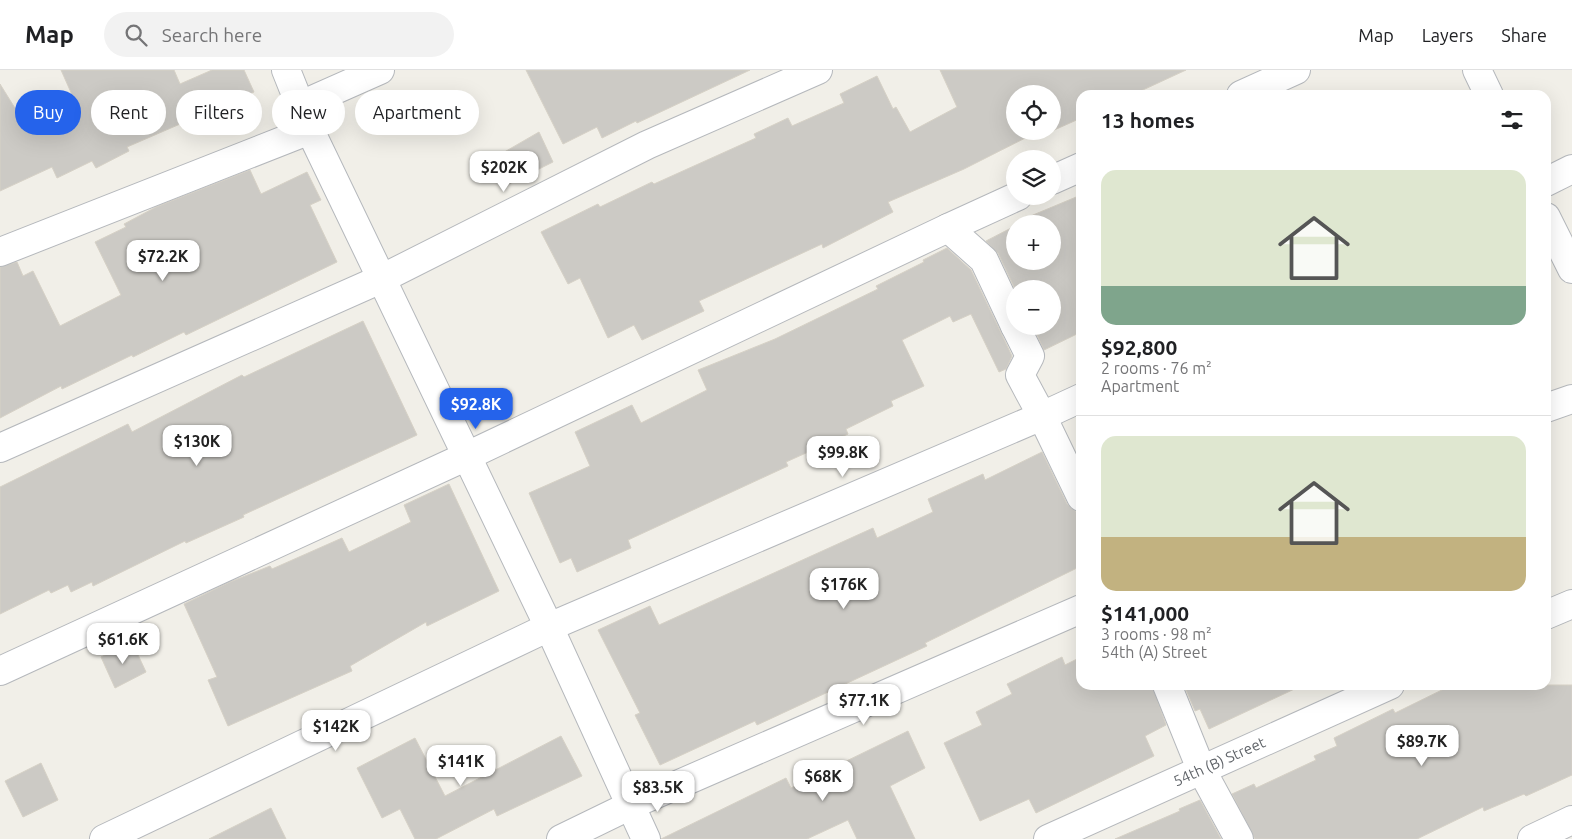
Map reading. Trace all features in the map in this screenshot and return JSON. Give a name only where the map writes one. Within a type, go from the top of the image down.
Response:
[{"type":"street","points":[[286,70],[294,90]]},
{"type":"street","points":[[345,92],[380,70]]},
{"type":"street","points":[[0,448],[381,279],[646,145],[818,70]]},
{"type":"street","points":[[1252,90],[1296,70]]},
{"type":"street","points":[[1477,70],[1487,90]]},
{"type":"street","points":[[0,252],[272,132]]},
{"type":"street","points":[[313,135],[465,457],[549,627],[646,839]]},
{"type":"street","points":[[1061,176],[1076,169]]},
{"type":"street","points":[[1551,180],[1572,169]]},
{"type":"street","points":[[0,671],[465,457],[1006,201]]},
{"type":"street","points":[[1551,227],[1572,269]]},
{"type":"street","points":[[948,228],[984,260],[1006,307]]},
{"type":"street","points":[[1020,335],[1030,356],[1020,375],[1076,487]]},
{"type":"street","points":[[1551,406],[1572,399]]},
{"type":"street","points":[[104,839],[549,627],[1076,400]]},
{"type":"street","points":[[1551,613],[1572,604]]},
{"type":"street","points":[[561,839],[630,805],[1076,610]]},
{"type":"street","points":[[1169,690],[1201,769],[1239,839]]},
{"type":"street","name":"54th (B) Street","points":[[1048,839],[1379,690]]},
{"type":"street","points":[[1532,839],[1572,820]]},
{"type":"building","points":[[61,70],[174,70],[180,84],[212,70],[244,70],[253,90],[176,90],[176,126],[166,130],[166,90],[91,90],[91,135],[155,135],[127,147],[129,151],[96,168],[92,161],[57,178],[52,167],[0,191],[0,84],[15,108],[15,135],[81,135],[81,90],[70,90]]},
{"type":"building","points":[[526,70],[750,70],[602,138],[597,127],[563,144]]},
{"type":"building","points":[[940,70],[1186,70],[1143,90],[1076,90],[1076,120],[1061,127],[1061,85],[1006,85],[1006,140],[1021,140],[964,169],[888,202],[893,212],[823,248],[822,244],[699,301],[704,311],[642,340],[634,325],[608,338],[580,278],[568,284],[541,232],[598,204],[600,207],[652,182],[654,184],[756,138],[754,134],[788,118],[792,126],[844,103],[840,94],[877,76],[893,109],[896,107],[910,132],[957,107]]},
{"type":"building","points":[[539,132],[553,162],[507,185],[494,158]]},
{"type":"building","points":[[250,170],[261,194],[307,172],[321,200],[310,205],[337,262],[186,335],[184,332],[62,389],[61,386],[0,418],[0,267],[17,262],[23,276],[33,271],[60,326],[121,295],[95,242],[126,227],[124,224],[156,207]]},
{"type":"building","points":[[1076,197],[1076,334],[1044,350],[1037,335],[1061,335],[1061,280],[1011,280],[1006,270],[1061,270],[1061,215],[1033,215],[1061,205]]},
{"type":"building","points":[[1006,231],[1006,270],[998,253],[986,241]]},
{"type":"building","points":[[947,248],[971,270],[1012,356],[1006,369],[999,372],[971,314],[953,322],[950,316],[902,340],[924,386],[891,401],[893,406],[846,429],[848,434],[786,462],[788,466],[628,540],[631,548],[577,572],[571,558],[560,563],[529,493],[590,466],[575,432],[632,405],[641,423],[707,390],[698,370],[775,339],[878,289],[876,286]]},
{"type":"building","points":[[363,321],[417,435],[243,515],[244,517],[186,543],[185,541],[93,586],[92,582],[71,592],[68,585],[51,593],[49,590],[0,614],[0,487],[128,424],[132,432],[242,375],[244,377]]},
{"type":"building","points":[[1042,452],[1067,504],[1076,512],[1076,568],[925,643],[927,646],[757,725],[755,721],[660,765],[635,715],[640,713],[598,630],[650,606],[659,625],[873,528],[877,538],[933,512],[928,499],[983,474],[985,480]]},
{"type":"building","points":[[449,484],[499,591],[427,626],[426,622],[350,666],[352,671],[228,726],[208,680],[217,677],[184,604],[230,582],[270,566],[272,569],[342,538],[349,552],[411,522],[404,505]]},
{"type":"building","points":[[132,642],[146,672],[115,688],[101,657]]},
{"type":"building","points":[[1062,657],[1065,665],[1076,660],[1076,690],[1154,690],[1166,725],[1145,736],[1154,756],[1036,813],[1029,799],[980,821],[944,743],[982,725],[976,712],[1012,694],[1007,684]]},
{"type":"building","points":[[1551,685],[1572,685],[1572,775],[1526,796],[1524,794],[1484,811],[1483,807],[1417,839],[1255,839],[1232,794],[1254,784],[1256,788],[1316,760],[1314,756],[1337,746],[1334,738],[1393,709],[1395,713],[1442,690],[1551,690]]},
{"type":"building","points":[[1186,690],[1292,690],[1209,729],[1200,709],[1195,711]]},
{"type":"building","points":[[908,731],[925,768],[890,786],[915,839],[857,839],[848,820],[807,839],[661,839],[786,778],[791,788]]},
{"type":"building","points":[[561,736],[582,776],[497,816],[494,809],[436,839],[415,839],[400,809],[382,818],[357,768],[415,738],[445,796]]},
{"type":"building","points":[[41,763],[58,800],[23,817],[5,781]]},
{"type":"building","points":[[1200,800],[1221,839],[1115,839],[1180,811],[1179,809]]},
{"type":"building","points":[[271,808],[286,839],[209,839]]}]
